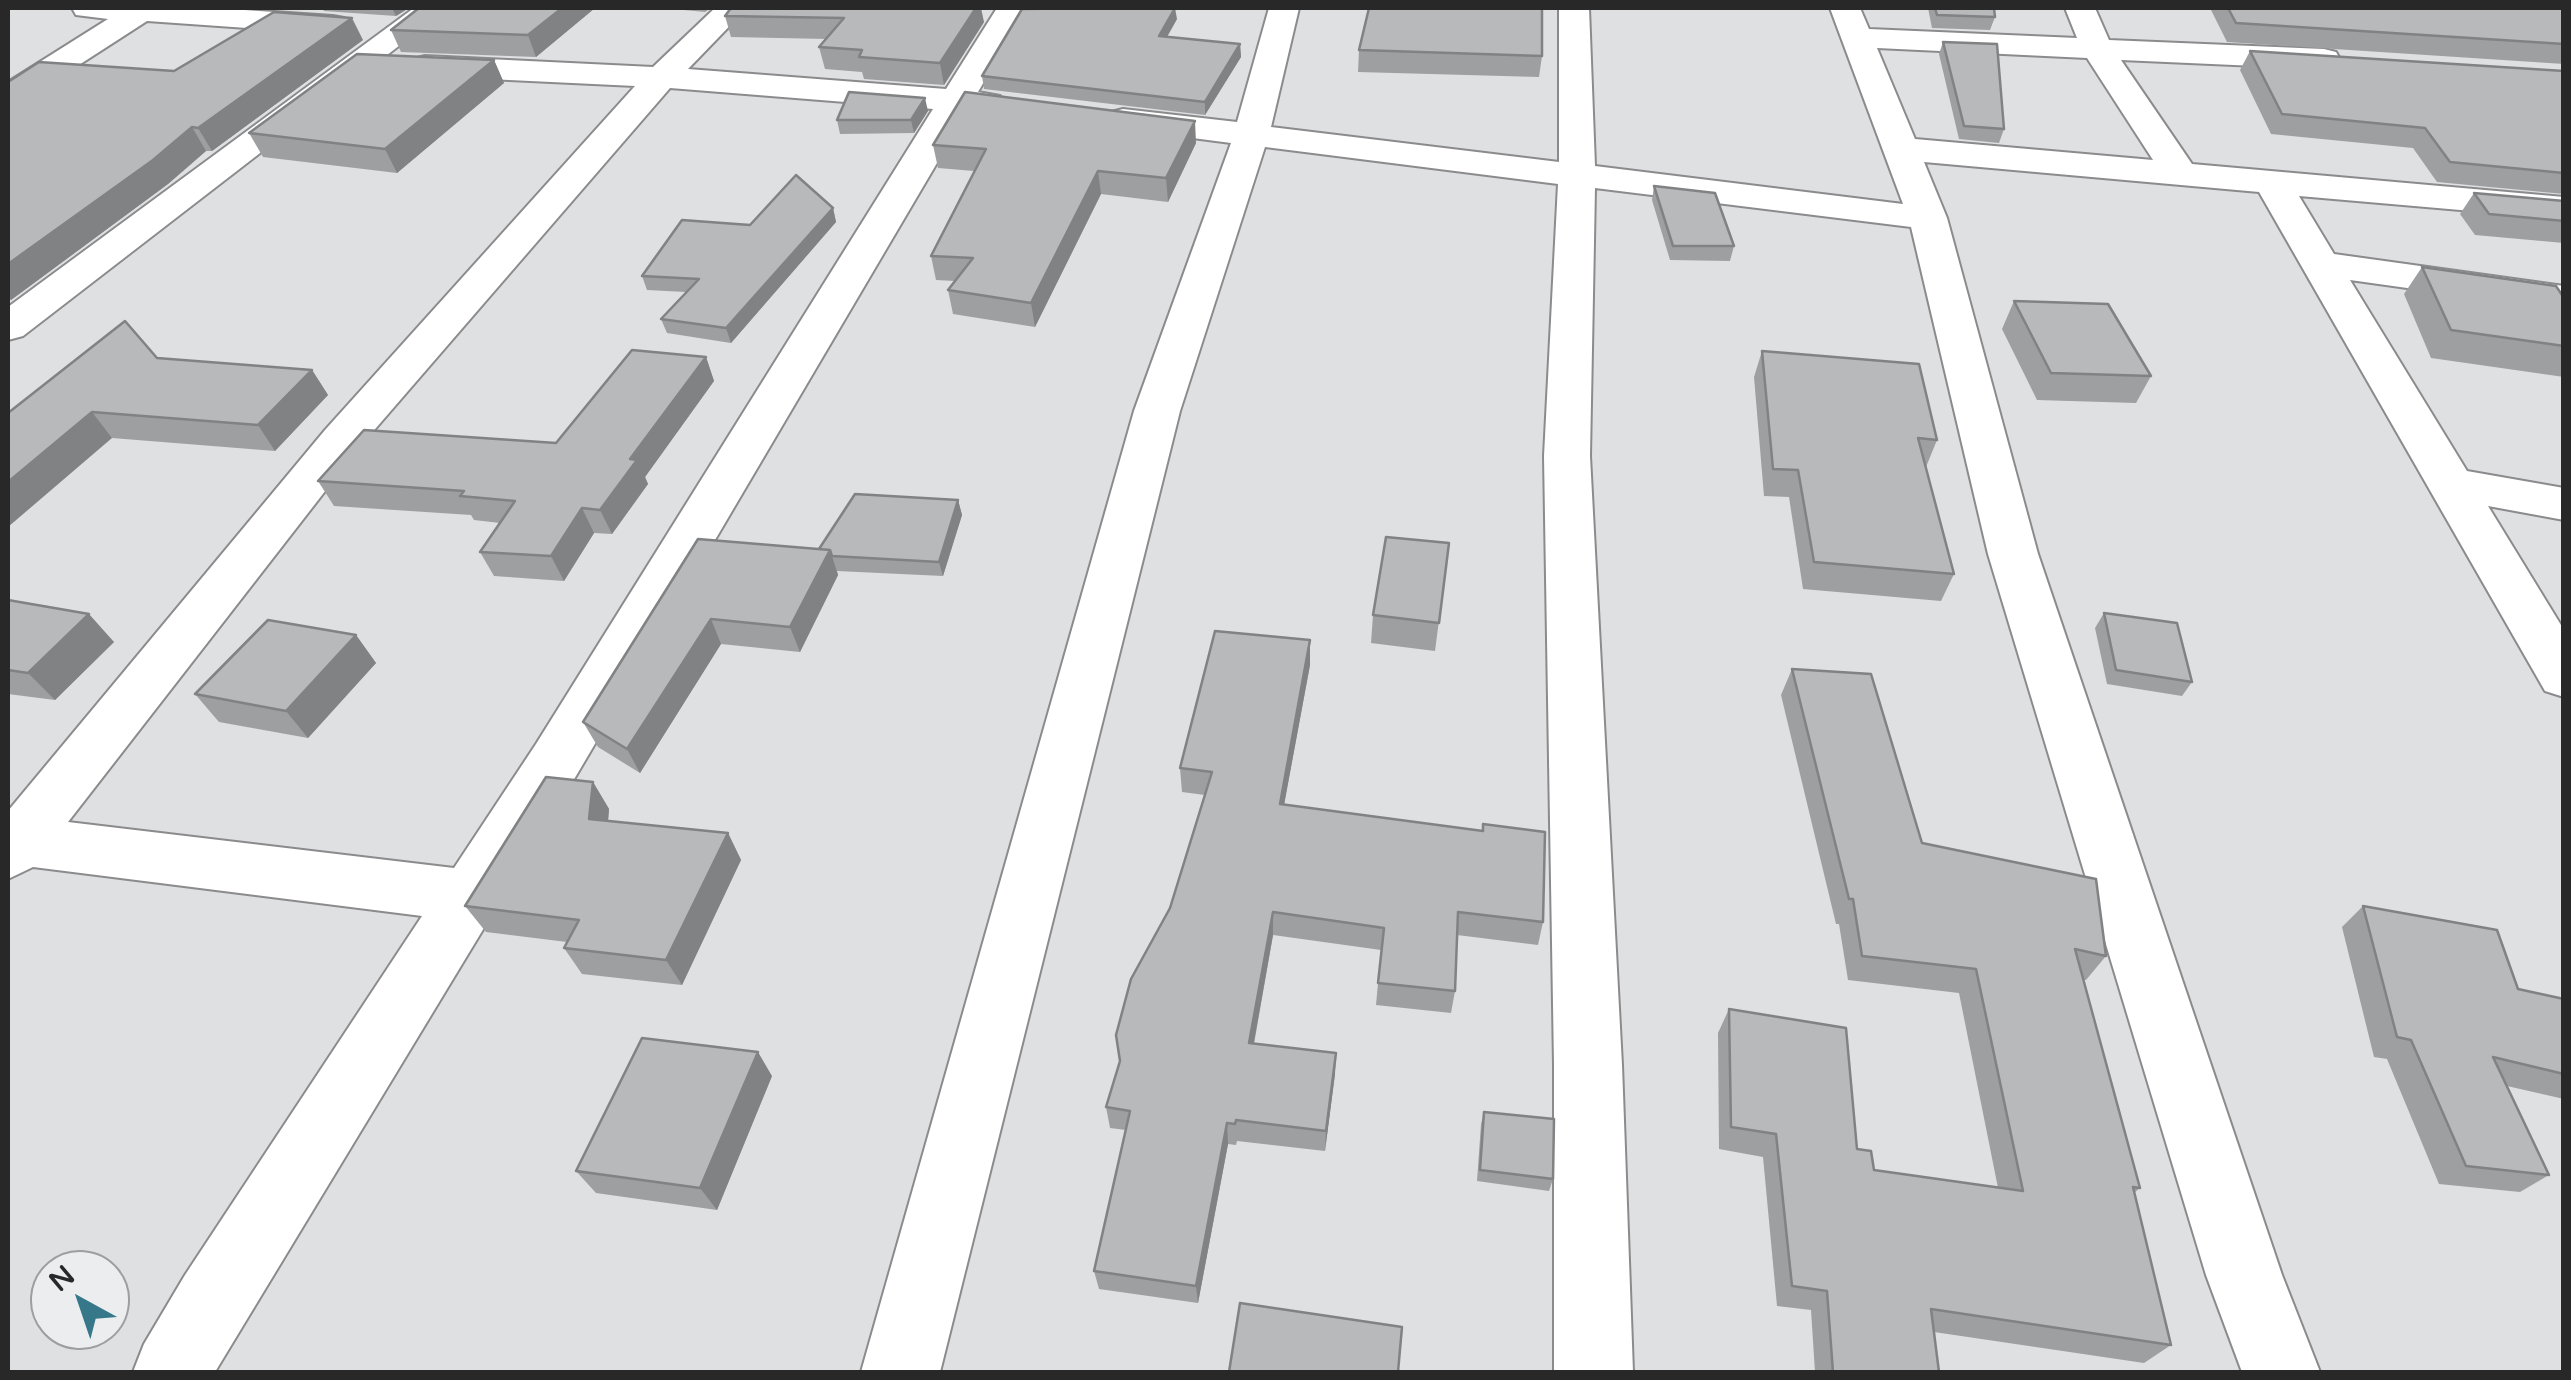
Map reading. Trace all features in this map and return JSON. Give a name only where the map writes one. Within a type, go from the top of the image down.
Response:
[{"type":"street","points":[[87,8],[404,30]]},
{"type":"street","points":[[8,327],[434,8]]},
{"type":"street","points":[[14,848],[341,440],[661,77],[732,8]]},
{"type":"street","points":[[172,1372],[212,1302],[470,896],[1012,8]]},
{"type":"street","points":[[900,1372],[1157,411],[1252,134],[1284,8]]},
{"type":"street","points":[[1574,8],[1577,173],[1567,456],[1588,1065],[1593,1372]]},
{"type":"street","points":[[2080,8],[2096,48],[2180,175]]},
{"type":"street","points":[[8,96],[143,10]]},
{"type":"street","points":[[2281,1372],[2244,1275],[2013,554],[1928,218],[1851,23],[2096,48],[2358,62]]},
{"type":"street","points":[[358,63],[661,77],[1016,107]]},
{"type":"street","points":[[1095,116],[1928,218]]},
{"type":"street","points":[[1901,149],[2564,208]]},
{"type":"street","points":[[2273,184],[2564,677]]},
{"type":"street","points":[[2320,264],[2564,298]]},
{"type":"street","points":[[2450,484],[2564,504]]},
{"type":"street","points":[[14,848],[470,896]]},
{"type":"building","points":[[419,8],[562,8],[528,35],[391,30]]},
{"type":"building","points":[[731,8],[976,8],[940,63],[859,57],[862,50],[819,47],[844,18],[725,16]]},
{"type":"building","points":[[1175,8],[1159,36],[1240,44],[1205,102],[982,76],[1022,9]]},
{"type":"building","points":[[1369,8],[1542,8],[1542,56],[1359,50]]},
{"type":"building","points":[[1935,8],[1994,8],[1995,17],[1937,15]]},
{"type":"building","points":[[2228,8],[2564,8],[2564,44],[2236,23]]},
{"type":"building","points":[[274,12],[352,18],[198,128],[192,127],[153,160],[8,264],[8,82],[39,62],[174,71]]},
{"type":"building","points":[[1943,42],[1997,44],[2004,129],[1964,126]]},
{"type":"building","points":[[2250,51],[2564,71],[2564,173],[2450,162],[2425,128],[2282,114]]},
{"type":"building","points":[[357,54],[494,60],[385,149],[249,133]]},
{"type":"building","points":[[849,92],[925,98],[911,120],[837,120]]},
{"type":"building","points":[[965,92],[1195,121],[1166,178],[1098,171],[1031,303],[948,290],[973,258],[931,256],[986,149],[933,145]]},
{"type":"building","points":[[796,175],[833,208],[726,328],[661,319],[699,279],[642,276],[682,220],[750,225]]},
{"type":"building","points":[[1654,186],[1715,193],[1734,246],[1673,246]]},
{"type":"building","points":[[2474,193],[2564,201],[2564,221],[2489,214]]},
{"type":"building","points":[[2422,267],[2556,286],[2564,298],[2564,346],[2451,330]]},
{"type":"building","points":[[2014,301],[2108,304],[2151,376],[2051,373]]},
{"type":"building","points":[[125,321],[157,358],[312,370],[258,425],[92,412],[8,482],[8,413]]},
{"type":"building","points":[[632,350],[706,357],[630,459],[637,460],[600,510],[582,508],[551,556],[480,552],[515,501],[460,496],[464,491],[318,481],[364,430],[556,443]]},
{"type":"building","points":[[1762,351],[1919,364],[1937,440],[1918,438],[1954,574],[1814,562],[1798,470],[1773,469]]},
{"type":"building","points":[[855,494],[958,500],[939,562],[832,556],[830,550],[819,549]]},
{"type":"building","points":[[1386,537],[1449,543],[1439,623],[1373,615]]},
{"type":"building","points":[[698,539],[830,550],[790,627],[711,619],[627,749],[583,722]]},
{"type":"building","points":[[8,600],[89,614],[28,673],[8,670]]},
{"type":"building","points":[[2104,613],[2177,623],[2192,682],[2116,670]]},
{"type":"building","points":[[268,620],[356,635],[286,711],[195,694]]},
{"type":"building","points":[[1215,631],[1310,640],[1280,804],[1483,831],[1483,824],[1545,832],[1543,922],[1458,912],[1455,991],[1378,983],[1384,928],[1273,912],[1249,1043],[1336,1053],[1326,1131],[1236,1120],[1235,1124],[1227,1123],[1196,1286],[1094,1271],[1130,1111],[1106,1107],[1120,1061],[1116,1035],[1131,979],[1170,908],[1212,772],[1180,768]]},
{"type":"building","points":[[1792,669],[1871,674],[1922,843],[2096,879],[2106,956],[2075,949],[2140,1188],[2133,1187],[2171,1345],[1931,1309],[1939,1372],[1833,1372],[1827,1291],[1792,1286],[1776,1134],[1731,1127],[1729,1009],[1846,1028],[1857,1149],[1871,1151],[1874,1170],[2023,1191],[1976,969],[1862,956],[1853,899],[1849,899]]},
{"type":"building","points":[[546,777],[593,782],[589,819],[728,833],[666,960],[564,948],[579,920],[465,906]]},
{"type":"building","points":[[2363,906],[2497,930],[2518,989],[2564,999],[2564,1074],[2493,1057],[2549,1175],[2466,1166],[2411,1040],[2397,1037]]},
{"type":"building","points":[[642,1038],[758,1052],[700,1188],[576,1171]]},
{"type":"building","points":[[1484,1112],[1554,1119],[1553,1179],[1480,1170]]},
{"type":"building","points":[[1240,1303],[1402,1327],[1398,1372],[1229,1372]]}]
